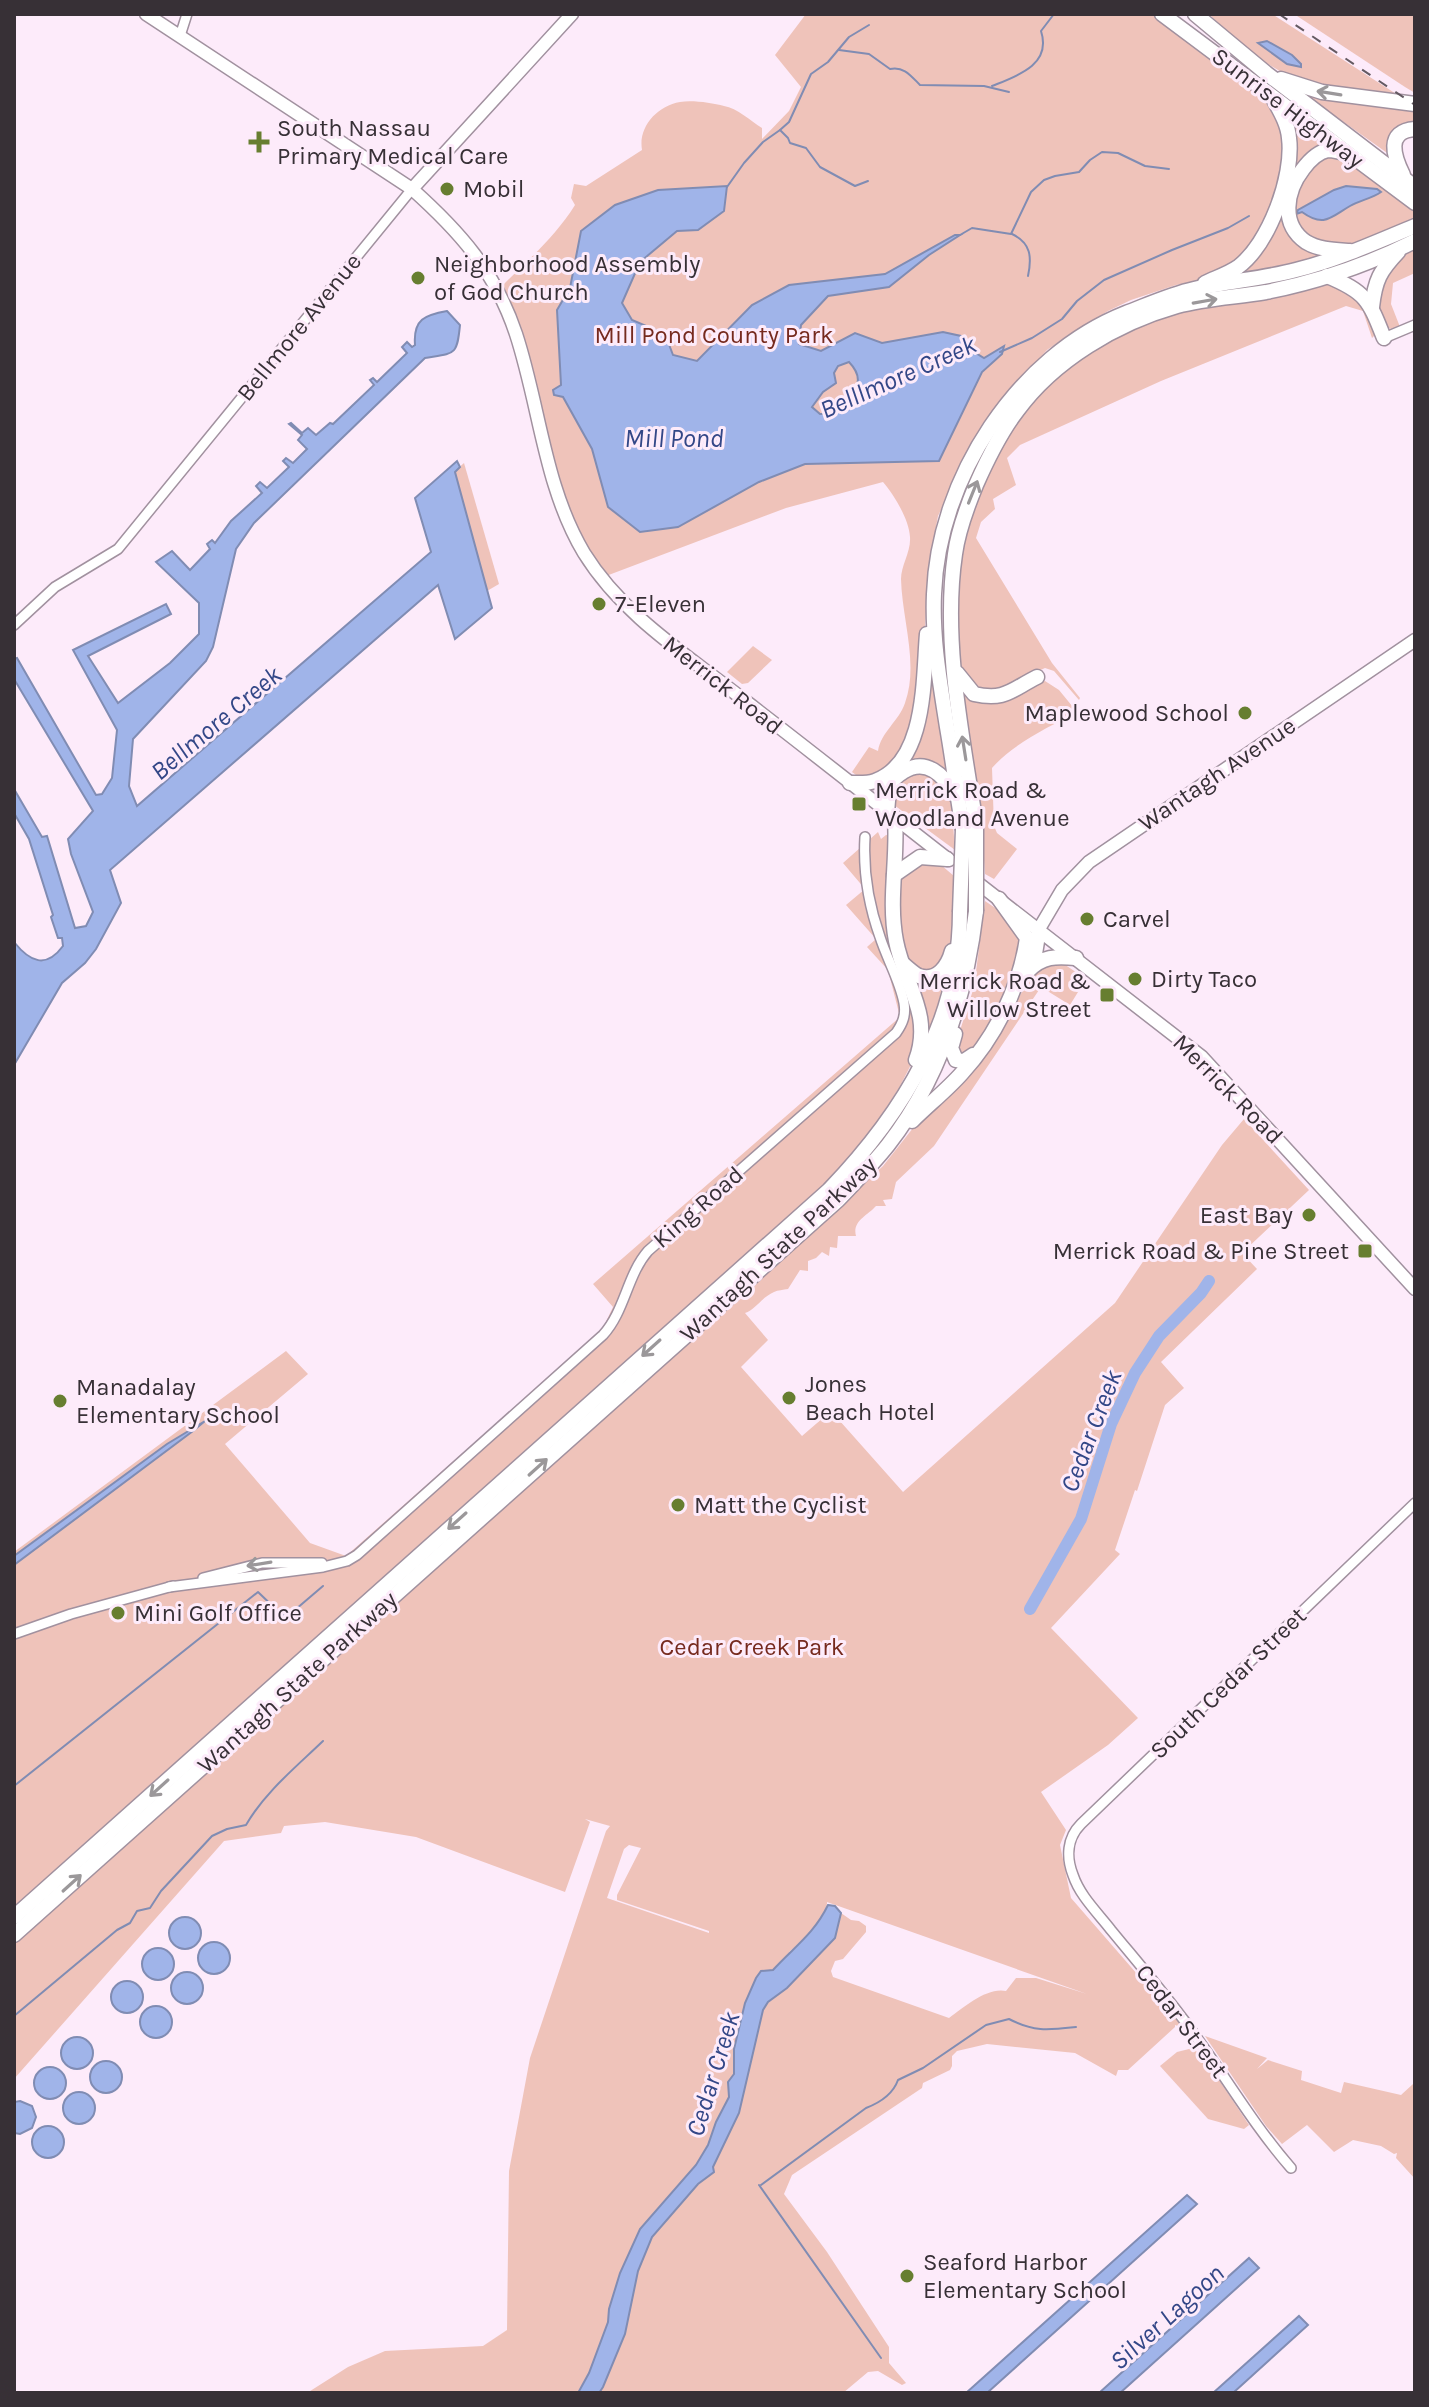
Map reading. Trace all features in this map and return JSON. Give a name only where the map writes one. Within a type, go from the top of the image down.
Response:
[{"type":"highway","name":"Sunrise Highway","points":[[1162,14],[1356,158],[1412,192]]},
{"type":"highway","points":[[1177,14],[1222,43],[1231,44]]},
{"type":"highway","name":"Sunrise Highway","points":[[1195,14],[1412,192]]},
{"type":"highway","points":[[1203,14],[1213,29]]},
{"type":"highway","points":[[1266,73],[1322,92],[1415,104]]},
{"type":"highway","points":[[1192,289],[1236,268],[1249,257],[1278,205],[1289,163],[1290,141],[1287,127],[1271,95]]},
{"type":"highway","points":[[1412,192],[1394,157],[1394,144],[1397,136],[1415,129]]},
{"type":"highway","points":[[1354,251],[1324,249],[1307,243],[1295,231],[1289,218],[1288,204],[1295,178],[1317,154],[1329,150],[1356,158]]},
{"type":"highway","name":"Wantagh State Parkway","points":[[14,1917],[883,1140],[932,1044],[944,1011],[960,945],[960,912],[970,827],[958,801],[934,647],[934,594],[941,532],[959,484],[985,434],[1013,393],[1079,337],[1122,314],[1192,289],[1246,282],[1297,270],[1415,226]]},
{"type":"highway","points":[[1372,307],[1378,274],[1409,244]]},
{"type":"highway","name":"Wantagh State Parkway","points":[[14,1935],[838,1200],[922,1093],[956,1016],[969,961],[976,911],[951,636],[955,555],[964,515],[987,460],[1016,411],[1036,388],[1070,359],[1123,327],[1177,306],[1266,292],[1327,276],[1409,244]]},
{"type":"highway","points":[[1327,276],[1357,289],[1372,307],[1384,338]]},
{"type":"highway","points":[[850,783],[881,778],[895,767],[909,745],[921,707],[934,594]]},
{"type":"highway","points":[[955,670],[974,694],[988,697],[1012,691],[1037,677]]},
{"type":"highway","points":[[883,1140],[915,1064],[922,1035],[918,1004],[896,942],[892,915],[897,837],[891,815],[891,784],[897,776],[914,767],[932,769],[941,775],[958,801]]},
{"type":"highway","points":[[894,875],[920,857],[947,859]]},
{"type":"highway","points":[[999,899],[1027,938],[1020,974],[1012,994]]},
{"type":"highway","points":[[903,964],[920,976],[938,974],[946,968],[960,912]]},
{"type":"highway","points":[[883,1140],[959,1077],[980,1050],[1035,954],[1039,929]]},
{"type":"highway","points":[[1025,974],[1035,963],[1046,958],[1076,958]]},
{"type":"highway","points":[[969,961],[951,1048],[953,1056],[960,1062],[980,1050]]},
{"type":"main road","name":"Merrick Road","points":[[146,14],[412,189],[452,225],[471,248],[497,289],[517,337],[558,500],[587,557],[631,610],[675,649],[1202,1057],[1415,1289]]},
{"type":"main road","name":"Bellmore Avenue","points":[[412,189],[572,14]]},
{"type":"main road","name":"Wantagh Avenue","points":[[1039,929],[1062,890],[1101,853],[1415,640]]},
{"type":"street","points":[[180,36],[187,14]]},
{"type":"street","name":"Bellmore Avenue","points":[[14,625],[55,587],[118,549],[412,189]]},
{"type":"street","points":[[1384,338],[1415,325]]},
{"type":"street","name":"King Road","points":[[14,1634],[71,1614],[262,1563],[337,1564],[347,1561],[603,1335],[614,1321],[639,1261],[648,1251],[896,1033],[902,1024],[904,1002],[880,936],[869,892],[865,837]]},
{"type":"street","name":"South Cedar Street","points":[[1072,1874],[1068,1853],[1073,1832],[1415,1503]]},
{"type":"street","name":"Cedar Street","points":[[1072,1874],[1084,1897],[1181,2016],[1266,2139],[1291,2168]]},
{"type":"green space","name":"Mill Pond County Park","points":[[806,14],[1154,14],[1273,102],[1289,135],[1278,192],[1249,253],[1212,278],[1176,285],[1108,311],[1047,350],[1010,392],[966,458],[938,516],[929,565],[922,675],[910,738],[883,773],[860,778],[852,772],[869,747],[878,751],[905,703],[909,688],[909,642],[901,579],[910,537],[904,515],[887,487],[883,482],[786,508],[606,576],[589,555],[571,520],[502,286],[567,217],[575,205],[571,198],[574,184],[586,186],[642,150],[646,126],[664,108],[691,101],[729,107],[762,128],[762,139],[789,111],[801,87],[775,55]]},
{"type":"green space","points":[[1209,14],[1272,14],[1404,99],[1295,80],[1266,63]]},
{"type":"green space","points":[[1294,14],[1415,14],[1415,93],[1405,87]]},
{"type":"green space","points":[[1293,86],[1415,106],[1415,125],[1390,155]]},
{"type":"green space","points":[[1295,120],[1329,143],[1318,151],[1285,215],[1322,254],[1303,262],[1222,279],[1268,234],[1291,123]]},
{"type":"green space","points":[[1329,155],[1343,157],[1415,209],[1415,221],[1337,247],[1312,241],[1294,221],[1292,195],[1311,163]]},
{"type":"green space","points":[[1415,249],[1415,273],[1393,283],[1391,304],[1400,327],[1391,329],[1384,325],[1378,309],[1379,278],[1394,260]]},
{"type":"green space","points":[[1336,283],[1359,296],[1377,333],[1372,338],[1363,311],[1346,306],[1161,381],[1020,445],[1007,458],[1016,485],[993,499],[995,509],[981,522],[976,538],[1052,663],[1080,698],[1054,671],[1045,668],[1012,687],[977,691],[962,671],[957,647],[961,556],[987,473],[1007,436],[1032,403],[1061,374],[1095,349],[1133,329],[1175,314],[1278,297]]},
{"type":"green space","points":[[464,463],[499,584],[487,591],[454,472]]},
{"type":"green space","points":[[753,646],[772,660],[748,683],[742,684],[727,672]]},
{"type":"green space","points":[[928,656],[940,703],[951,781],[921,762],[883,797],[869,785],[901,763]]},
{"type":"green space","points":[[960,680],[972,695],[1045,681],[1059,690],[1077,712],[1021,743],[992,768],[994,826],[997,833],[1017,849],[994,879],[985,874],[981,819]]},
{"type":"green space","points":[[923,769],[948,789],[955,850],[894,805],[897,780]]},
{"type":"green space","points":[[878,832],[881,839],[886,835],[893,836],[886,912],[889,932],[912,995],[917,1053],[877,1122],[836,1174],[14,1908],[14,1552],[286,1351],[308,1374],[225,1444],[310,1543],[346,1556],[602,1330],[613,1307],[593,1284],[900,1017],[888,970],[867,947],[876,939],[846,905],[865,889],[843,863]]},
{"type":"green space","points":[[917,861],[941,865],[954,876],[952,936],[939,969],[917,971],[901,939],[898,881]]},
{"type":"green space","points":[[985,901],[1010,918],[1024,939],[1016,973],[979,1044],[961,1058],[955,1046],[974,987]]},
{"type":"green space","name":"Cedar Creek Park","points":[[1061,962],[1086,979],[1070,1005],[1041,987],[934,1146],[896,1182],[892,1199],[883,1200],[886,1206],[876,1206],[861,1219],[856,1226],[856,1236],[838,1236],[837,1248],[830,1247],[829,1256],[822,1252],[808,1261],[808,1271],[800,1270],[788,1289],[770,1294],[745,1313],[768,1340],[741,1367],[802,1436],[831,1411],[903,1492],[1115,1303],[1222,1145],[1244,1119],[1309,1190],[1242,1253],[1257,1269],[1161,1362],[1184,1388],[1165,1405],[1115,1550],[1120,1554],[1051,1628],[1138,1718],[1108,1745],[1041,1792],[1066,1830],[1060,1845],[1071,1898],[1184,2028],[1175,2025],[1128,2070],[1118,2070],[1116,2076],[1075,2053],[987,2044],[957,2051],[952,2056],[950,2070],[923,2083],[922,2088],[792,2175],[784,2194],[827,2252],[889,2347],[889,2363],[906,2383],[902,2385],[878,2371],[868,2372],[843,2393],[307,2393],[348,2367],[385,2351],[483,2346],[507,2330],[509,2171],[530,2058],[610,1826],[585,1819],[590,1822],[565,1892],[416,1837],[325,1822],[284,1826],[281,1833],[224,1841],[14,2079],[14,1942],[883,1166],[917,1123],[997,1035],[1036,968]],"holes":[[[629,1845],[641,1848],[617,1900],[709,1933],[607,1898],[624,1849]],[[827,1902],[1087,1994],[1036,1978],[1016,1978],[1006,1991],[984,1995],[949,2018],[833,1977],[831,1971],[835,1961],[843,1959],[866,1932],[866,1926],[859,1921],[841,1913],[835,1938],[789,1952],[819,1922]]]},
{"type":"green space","points":[[909,973],[944,979],[934,1022],[923,1048]]},
{"type":"green space","points":[[1205,2036],[1267,2058],[1257,2069],[1268,2060],[1302,2071],[1301,2080],[1341,2093],[1344,2082],[1401,2095],[1413,2084],[1415,2179],[1396,2158],[1397,2153],[1353,2140],[1334,2152],[1307,2125],[1282,2144],[1266,2126]]},
{"type":"green space","points":[[1193,2048],[1205,2059],[1249,2125],[1244,2129],[1208,2119],[1160,2066],[1177,2052]]},
{"type":"water","points":[[1267,41],[1292,55],[1301,67],[1287,64],[1258,43]]},
{"type":"water","name":"Mill Pond","points":[[727,186],[724,211],[698,230],[677,231],[640,262],[622,303],[632,320],[665,334],[673,355],[697,361],[752,305],[789,285],[885,274],[960,235],[889,287],[828,296],[801,325],[799,344],[821,351],[855,333],[882,343],[943,332],[961,336],[971,350],[984,358],[1004,346],[1002,354],[982,372],[939,461],[805,464],[759,482],[678,527],[640,532],[608,507],[592,449],[563,397],[554,395],[553,390],[561,385],[557,310],[570,288],[581,231],[615,205],[658,190]],"holes":[[[849,362],[858,378],[854,391],[830,414],[820,414],[812,407],[823,392],[836,383],[834,373],[838,366]]]},
{"type":"water","points":[[1346,186],[1381,192],[1327,219],[1316,219],[1302,212],[1296,214],[1298,210]]},
{"type":"water","points":[[447,311],[460,325],[456,348],[448,354],[425,358],[254,523],[236,549],[213,647],[206,661],[133,739],[129,786],[137,806],[431,552],[415,498],[457,461],[460,467],[455,472],[492,608],[455,639],[438,585],[110,870],[121,903],[96,949],[62,983],[14,1065],[14,942],[38,960],[50,958],[63,946],[51,917],[53,915],[29,839],[14,813],[14,789],[42,837],[47,836],[75,928],[86,926],[93,912],[68,839],[93,811],[14,679],[14,659],[17,658],[96,795],[102,794],[112,778],[117,730],[73,650],[166,604],[171,614],[88,656],[118,703],[170,663],[199,634],[199,603],[156,562],[172,551],[190,570],[210,549],[207,544],[212,540],[215,543],[231,521],[262,493],[256,486],[260,482],[267,488],[289,467],[283,461],[286,458],[293,463],[307,449],[298,440],[302,435],[289,424],[302,433],[308,428],[316,435],[330,423],[333,424],[374,385],[370,380],[373,378],[377,382],[407,353],[402,347],[407,342],[412,347],[415,345],[416,329],[422,320]]},
{"type":"water","points":[[205,1421],[14,1565],[14,1556],[167,1444]]},
{"type":"water","points":[[828,1905],[835,1906],[841,1913],[835,1938],[763,2010],[739,2113],[713,2167],[714,2172],[698,2184],[652,2237],[638,2271],[625,2334],[603,2387],[599,2393],[578,2393],[589,2373],[608,2322],[620,2273],[640,2229],[696,2165],[729,2097],[728,2082],[734,2074],[734,2049],[745,2003],[756,1978],[761,1971],[773,1970],[803,1940]]},
{"type":"water","points":[[185,1917],[196,1922],[201,1933],[196,1944],[185,1949],[174,1944],[169,1933],[174,1922]]},
{"type":"water","points":[[214,1942],[225,1947],[230,1958],[225,1969],[214,1974],[203,1969],[198,1958],[203,1947]]},
{"type":"water","points":[[158,1948],[169,1953],[174,1964],[169,1975],[158,1980],[147,1975],[142,1964],[147,1953]]},
{"type":"water","points":[[187,1972],[198,1977],[203,1988],[198,1999],[187,2004],[176,1999],[171,1988],[176,1977]]},
{"type":"water","points":[[127,1981],[138,1986],[143,1997],[138,2008],[127,2013],[116,2008],[111,1997],[116,1986]]},
{"type":"water","points":[[156,2006],[167,2011],[172,2022],[167,2033],[156,2038],[145,2033],[140,2022],[145,2011]]},
{"type":"water","points":[[77,2037],[88,2042],[93,2053],[88,2064],[77,2069],[66,2064],[61,2053],[66,2042]]},
{"type":"water","points":[[106,2061],[117,2066],[122,2077],[117,2088],[106,2093],[95,2088],[90,2077],[95,2066]]},
{"type":"water","points":[[50,2067],[61,2072],[66,2083],[61,2094],[50,2099],[39,2094],[34,2083],[39,2072]]},
{"type":"water","points":[[79,2092],[90,2097],[95,2108],[90,2119],[79,2124],[68,2119],[63,2108],[68,2097]]},
{"type":"water","points":[[14,2102],[32,2106],[36,2117],[32,2128],[20,2134],[14,2133]]},
{"type":"water","points":[[48,2126],[59,2131],[64,2142],[59,2153],[48,2158],[37,2153],[32,2142],[37,2131]]},
{"type":"water","points":[[1187,2195],[1197,2204],[987,2393],[966,2393]]},
{"type":"water","points":[[1249,2258],[1259,2268],[1120,2393],[1099,2393]]},
{"type":"water","points":[[1299,2316],[1308,2325],[1233,2393],[1213,2393]]},
{"type":"waterway","points":[[992,86],[1021,73],[1037,61],[1042,53],[1041,31],[1054,14]]},
{"type":"waterway","points":[[780,130],[789,122],[811,74],[828,62],[849,37],[869,25]]},
{"type":"waterway","points":[[839,50],[869,54],[890,69],[907,72],[920,85],[984,86],[1009,92]]},
{"type":"waterway","points":[[727,187],[763,142],[780,130],[790,143],[806,148],[820,167],[855,186],[868,181]]},
{"type":"waterway","points":[[960,235],[972,228],[1011,234],[1031,192],[1044,180],[1079,172],[1102,152],[1118,153],[1145,166],[1169,169]]},
{"type":"waterway","name":"Belllmore Creek","points":[[1000,352],[1032,338],[1062,319],[1077,301],[1104,280],[1228,228],[1249,216]]},
{"type":"waterway","points":[[1012,234],[1029,251],[1028,276]]},
{"type":"waterway","name":"Cedar Creek","points":[[1030,1609],[1081,1519],[1111,1424],[1135,1373],[1159,1336],[1209,1281]]},
{"type":"waterway","points":[[14,1786],[258,1592],[282,1615],[289,1615],[323,1586]]},
{"type":"waterway","points":[[14,2016],[117,1930],[130,1923],[137,1911],[150,1908],[161,1891],[212,1836],[246,1825],[272,1791],[323,1741]]},
{"type":"waterway","points":[[761,2185],[885,2097],[898,2080],[923,2068],[986,2025],[1009,2019],[1041,2029],[1076,2027]]},
{"type":"waterway","points":[[759,2185],[881,2358]]},
{"type":"railway","points":[[1279,14],[1415,105]]},
{"type":"place","name":"South Nassau Primary Medical Care","points":[[259,142]]},
{"type":"place","name":"Mobil","points":[[447,189]]},
{"type":"place","name":"Neighborhood Assembly of God Church","points":[[418,278]]},
{"type":"place","name":"7-Eleven","points":[[599,604]]},
{"type":"place","name":"Maplewood School","points":[[1245,713]]},
{"type":"place","name":"Merrick Road & Woodland Avenue","points":[[859,804]]},
{"type":"place","name":"Carvel","points":[[1087,919]]},
{"type":"place","name":"Dirty Taco","points":[[1135,979]]},
{"type":"place","name":"Merrick Road & Willow Street","points":[[1107,995]]},
{"type":"place","name":"East Bay","points":[[1309,1215]]},
{"type":"place","name":"Merrick Road & Pine Street","points":[[1365,1251]]},
{"type":"place","name":"Jones Beach Hotel","points":[[789,1398]]},
{"type":"place","name":"Manadalay Elementary School","points":[[60,1401]]},
{"type":"place","name":"Matt the Cyclist","points":[[678,1505]]},
{"type":"place","name":"Mini Golf Office","points":[[118,1613]]},
{"type":"place","name":"Seaford Harbor Elementary School","points":[[907,2276]]},
{"type":"water label","name":"Bellmore Creek","points":[[216,723]]},
{"type":"water label","name":"Silver Lagoon","points":[[1167,2317]]}]
